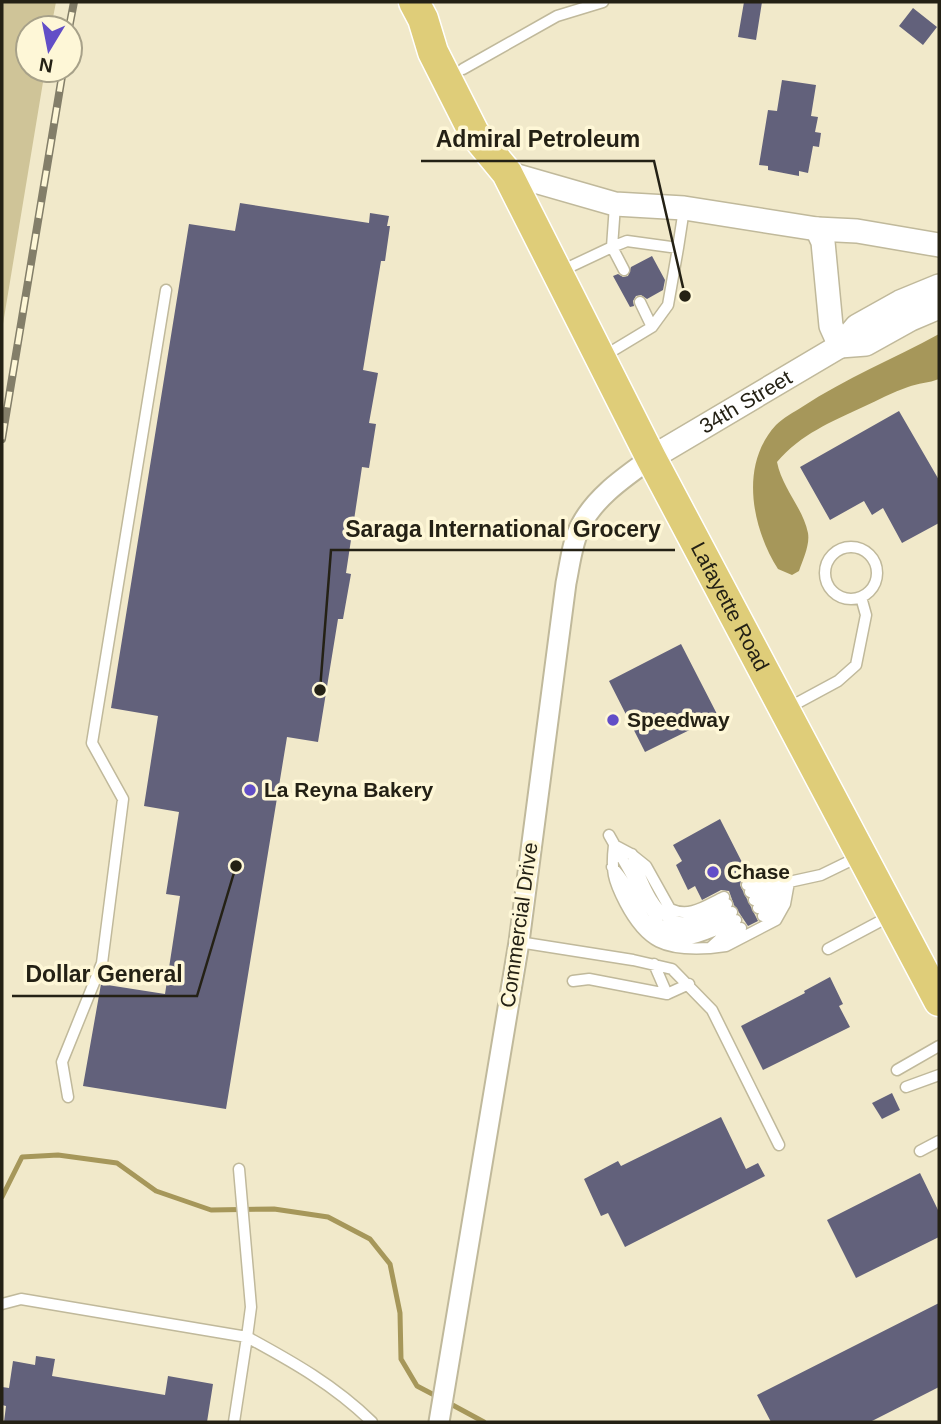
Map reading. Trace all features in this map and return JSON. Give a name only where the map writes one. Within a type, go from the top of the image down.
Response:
[{"type":"main road","name":"Lafayette Road","points":[[418,10],[437,24],[495,128],[507,173],[600,358],[939,1001]]},
{"type":"main road","name":"Lafayette Road","points":[[418,10],[433,52],[474,133],[507,173]]},
{"type":"street","points":[[507,173],[615,204],[684,208],[817,229],[857,230],[939,245]]},
{"type":"street","points":[[817,229],[823,242],[831,326],[840,346]]},
{"type":"street","points":[[840,346],[857,326],[900,302],[939,286]]},
{"type":"street","points":[[840,346],[866,344],[939,307]]},
{"type":"street","name":"34th Street","points":[[651,458],[840,346]]},
{"type":"street","name":"Commercial Drive","points":[[439,1422],[519,942],[566,583],[575,542],[581,524],[594,505],[651,458]]},
{"type":"lane","points":[[463,69],[576,6],[603,2]]},
{"type":"lane","points":[[615,204],[612,247],[624,270]]},
{"type":"lane","points":[[600,358],[652,327],[668,305],[684,208]]},
{"type":"lane","points":[[557,272],[627,241],[678,248]]},
{"type":"lane","points":[[68,1097],[62,1062],[102,963],[123,799],[92,744],[166,290]]},
{"type":"lane","points":[[640,302],[652,327]]},
{"type":"lane","points":[[855,548],[864,551],[875,563],[877,572],[873,587],[861,597],[852,599],[838,596],[827,582],[827,562],[834,553],[842,549],[855,548]]},
{"type":"lane","points":[[785,710],[838,681],[856,664],[866,615],[861,597]]},
{"type":"lane","points":[[609,835],[659,924],[676,931],[695,930],[732,912]]},
{"type":"lane","points":[[614,845],[613,880],[636,924],[653,940],[672,947],[692,949],[726,946],[776,920],[786,899],[789,882]]},
{"type":"lane","points":[[614,845],[646,866],[670,909],[682,914],[732,912]]},
{"type":"lane","points":[[754,900],[789,882],[821,875],[863,855]]},
{"type":"lane","points":[[612,866],[622,877],[646,922],[662,935],[673,939],[696,939],[732,912]]},
{"type":"lane","points":[[754,900],[772,880],[789,882]]},
{"type":"lane","points":[[754,900],[786,899]]},
{"type":"lane","points":[[710,948],[722,937],[732,912]]},
{"type":"lane","points":[[828,948],[894,914]]},
{"type":"lane","points":[[519,942],[672,968],[712,1010],[779,1144]]},
{"type":"lane","points":[[654,964],[667,993]]},
{"type":"lane","points":[[573,981],[589,979],[667,993],[689,984]]},
{"type":"lane","points":[[897,1070],[939,1046]]},
{"type":"lane","points":[[906,1087],[939,1075]]},
{"type":"lane","points":[[920,1151],[939,1141]]},
{"type":"lane","points":[[234,1422],[251,1307],[239,1169]]},
{"type":"lane","points":[[2,1304],[21,1299],[247,1337],[348,1398],[372,1422]]},
{"type":"shaded area","points":[[2,2],[56,2],[54,14],[14,14],[14,84],[43,84],[2,330]]},
{"type":"shaded area","points":[[939,334],[939,379],[897,391],[828,424],[806,436],[777,462],[783,481],[802,515],[808,533],[806,552],[799,571],[792,575],[778,569],[762,535],[753,497],[757,459],[764,441],[776,425],[789,415],[853,378]]},
{"type":"building","points":[[744,2],[762,2],[756,40],[738,37]]},
{"type":"building","points":[[913,8],[937,27],[923,45],[899,26]]},
{"type":"building","points":[[782,80],[816,85],[811,116],[818,117],[815,132],[821,133],[819,147],[813,146],[808,173],[799,171],[799,176],[768,170],[768,166],[759,165],[768,110],[777,111]]},
{"type":"building","points":[[240,203],[369,223],[370,213],[389,216],[387,226],[390,226],[385,261],[381,261],[363,370],[378,373],[369,423],[376,424],[369,468],[362,467],[346,573],[351,574],[343,619],[338,619],[318,742],[287,737],[226,1109],[83,1086],[101,984],[165,994],[180,896],[166,894],[179,812],[144,806],[158,716],[111,708],[189,224],[235,231]]},
{"type":"building","points":[[652,256],[665,280],[663,290],[647,299],[641,295],[636,296],[634,306],[630,307],[613,276],[628,276],[631,267]]},
{"type":"building","points":[[899,411],[939,480],[939,523],[902,543],[883,508],[872,515],[864,501],[830,520],[800,467]]},
{"type":"building","points":[[681,644],[718,716],[645,752],[609,681]]},
{"type":"building","name":"Chase","points":[[720,819],[749,876],[741,880],[740,885],[758,921],[748,926],[734,905],[729,891],[721,890],[702,900],[695,886],[688,890],[676,865],[682,861],[673,845]]},
{"type":"building","points":[[830,977],[843,1004],[839,1006],[850,1027],[763,1070],[741,1026]]},
{"type":"building","points":[[892,1093],[900,1110],[882,1119],[872,1103]]},
{"type":"building","points":[[721,1117],[746,1169],[758,1163],[765,1176],[625,1247],[608,1213],[601,1216],[584,1179],[618,1161],[621,1166]]},
{"type":"building","points":[[920,1173],[939,1212],[939,1237],[856,1278],[827,1220]]},
{"type":"building","points":[[939,1303],[939,1387],[870,1422],[771,1422],[757,1395]]},
{"type":"building","points":[[36,1356],[55,1359],[52,1376],[165,1395],[168,1376],[213,1384],[207,1422],[4,1422],[6,1406],[2,1405],[2,1387],[9,1388],[13,1361],[35,1365]]},
{"type":"waterway","points":[[2,1197],[22,1157],[58,1155],[117,1163],[156,1191],[211,1210],[274,1209],[328,1217],[370,1239],[390,1264],[400,1313],[401,1359],[417,1386],[438,1397]]},
{"type":"waterway","points":[[447,1402],[484,1422]]},
{"type":"railway","points":[[72,14],[74,2]]},
{"type":"railway","points":[[2,439],[61,84]]},
{"type":"place","name":"Admiral Petroleum","points":[[685,296]]},
{"type":"place","name":"Saraga International Grocery","points":[[320,690]]},
{"type":"place","name":"Speedway","points":[[613,720]]},
{"type":"place","name":"La Reyna Bakery","points":[[250,790]]},
{"type":"place","name":"Dollar General","points":[[236,866]]},
{"type":"place","name":"Chase","points":[[713,872]]}]
